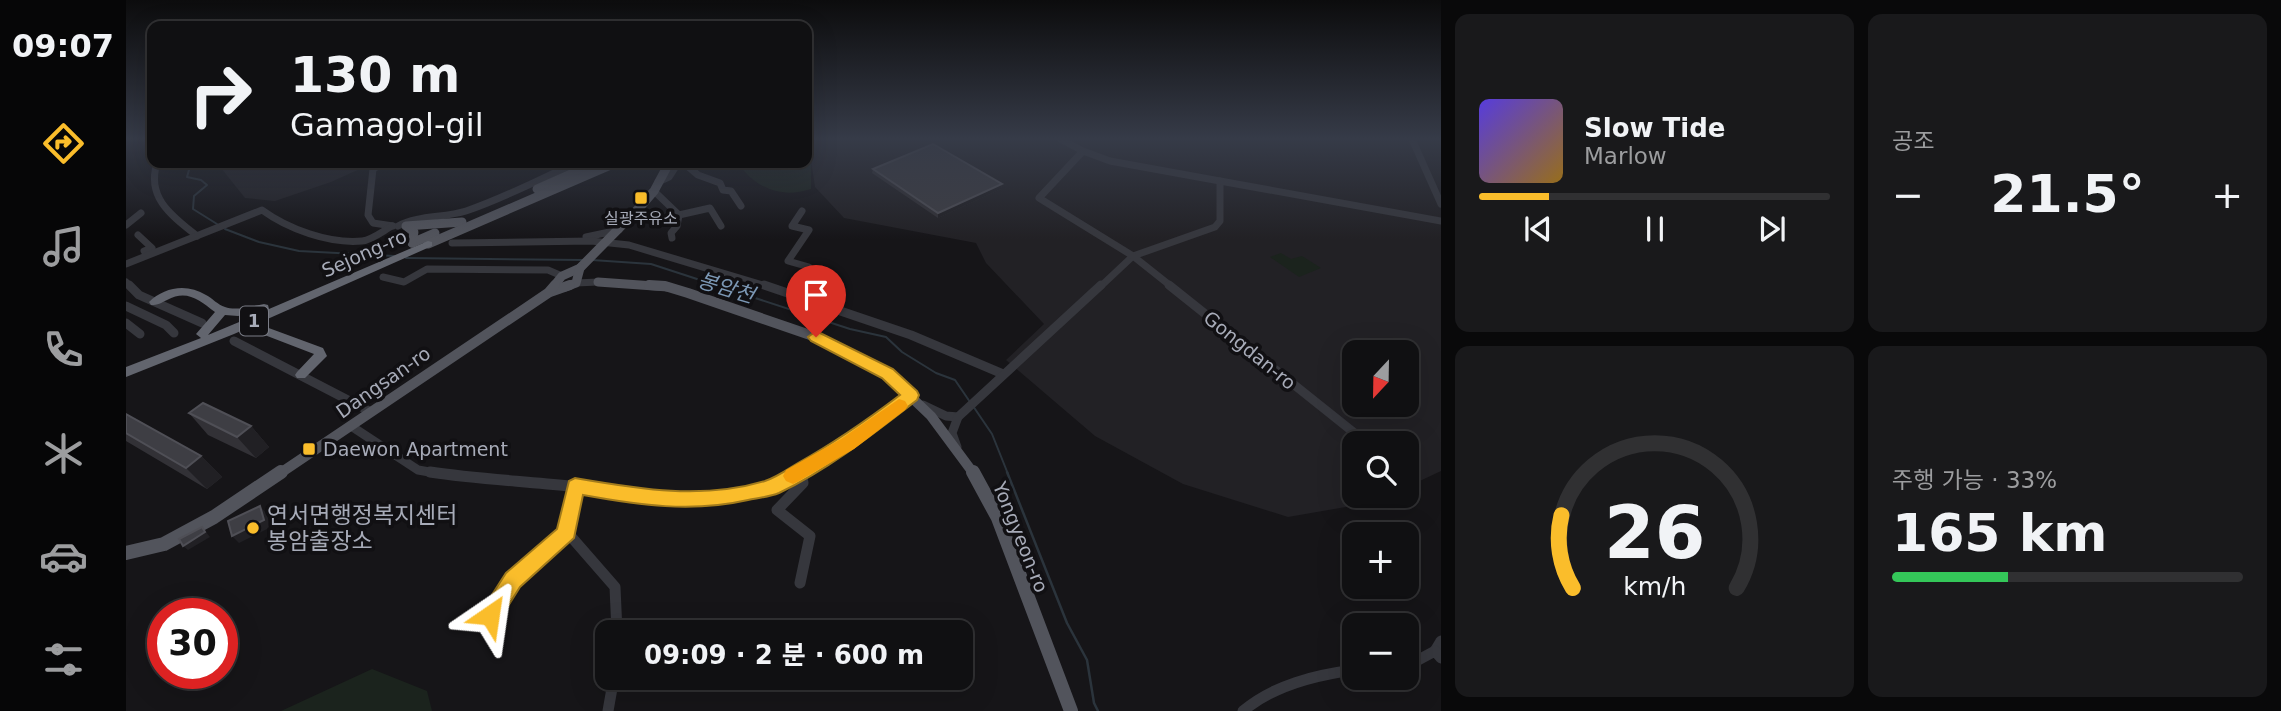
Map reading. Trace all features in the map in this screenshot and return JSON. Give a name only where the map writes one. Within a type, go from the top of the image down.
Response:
[{"type":"highway","name":"Sejong-ro","points":[[126,363],[202,329],[264,308],[412,243]]},
{"type":"highway","name":"Sejong-ro","points":[[126,372],[232,336],[282,309],[382,271],[428,244]]},
{"type":"highway","points":[[155,302],[176,290],[191,290],[222,311],[238,312],[264,308]]},
{"type":"highway","points":[[266,331],[266,326],[282,309]]},
{"type":"highway","points":[[202,329],[222,311]]},
{"type":"highway","points":[[232,336],[249,329],[266,331],[319,351],[321,356],[318,360],[300,375]]},
{"type":"main road","name":"Sejong-ro","points":[[412,243],[574,172]]},
{"type":"main road","name":"Sejong-ro","points":[[428,244],[594,172]]},
{"type":"main road","points":[[570,278],[619,229],[656,186],[664,172]]},
{"type":"main road","points":[[399,226],[462,222]]},
{"type":"main road","points":[[399,226],[414,232],[412,243]]},
{"type":"main road","name":"Dangsan-ro","points":[[126,553],[164,544],[184,535],[570,278]]},
{"type":"main road","name":"Yongyeon-ro","points":[[598,282],[665,286],[816,337],[887,374],[914,399],[958,449],[979,480],[998,519],[1071,711]]},
{"type":"street","points":[[154,172],[157,198],[199,235]]},
{"type":"street","name":"Sejong-ro","points":[[373,172],[368,215],[373,223],[399,226]]},
{"type":"street","points":[[126,264],[257,212],[267,211],[283,225],[301,232],[355,241],[371,239],[418,217],[451,216],[555,172]]},
{"type":"street","points":[[672,172],[656,186],[679,215],[677,226],[671,233],[672,238]]},
{"type":"street","points":[[695,172],[720,183],[723,190],[731,191],[741,206]]},
{"type":"street","name":"Gongdan-ro","points":[[1063,172],[1039,198],[1133,257],[1352,431]]},
{"type":"street","points":[[1171,172],[1441,221]]},
{"type":"street","points":[[1427,172],[1441,204]]},
{"type":"street","points":[[958,449],[952,433],[959,416],[1133,257],[1214,227],[1220,221],[1220,181]]},
{"type":"street","points":[[679,215],[710,208],[721,226]]},
{"type":"street","points":[[793,296],[809,267],[788,261],[809,230],[792,226],[802,211]]},
{"type":"street","points":[[126,225],[141,213]]},
{"type":"street","points":[[571,242],[619,229],[619,239],[629,245]]},
{"type":"street","points":[[126,258],[152,248],[138,235]]},
{"type":"street","points":[[452,243],[571,242],[629,245],[673,256],[911,335],[999,378]]},
{"type":"street","points":[[382,271],[404,282],[428,269],[470,268],[548,270],[570,278],[598,282]]},
{"type":"street","points":[[126,282],[139,295],[202,329]]},
{"type":"street","points":[[138,311],[155,302]]},
{"type":"street","points":[[126,306],[166,325],[174,332]]},
{"type":"street","points":[[126,323],[140,334]]},
{"type":"street","points":[[232,336],[371,412]]},
{"type":"street","points":[[351,426],[418,470],[575,486],[642,498],[692,501],[717,499],[772,487],[848,444],[914,399],[936,412],[959,416]]},
{"type":"street","points":[[800,583],[810,536],[777,510],[803,483],[801,471]]},
{"type":"street","points":[[575,486],[566,522],[567,532],[615,587],[616,620]]},
{"type":"street","points":[[490,615],[513,580],[567,532]]},
{"type":"street","points":[[1419,660],[1439,650]]},
{"type":"street","points":[[1243,711],[1253,701],[1294,684],[1342,673]]},
{"type":"street","points":[[608,711],[612,690]]},
{"type":"shaded area","points":[[224,172],[353,172],[275,201],[245,198]]},
{"type":"shaded area","points":[[745,172],[811,172],[811,189],[779,192],[752,179]]},
{"type":"shaded area","points":[[813,172],[1441,172],[1441,471],[1419,481],[1419,431],[1342,431],[1342,508],[1288,517],[1183,484],[1095,436],[1006,360],[1044,324],[986,263],[976,243],[844,218],[815,187]]},
{"type":"shaded area","points":[[1281,253],[1291,259],[1302,256],[1321,268],[1299,277],[1270,257]]},
{"type":"shaded area","points":[[372,669],[427,691],[432,711],[281,711]]},
{"type":"building","points":[[878,172],[982,172],[1002,184],[938,213]]},
{"type":"building","points":[[203,403],[251,426],[237,437],[189,413]]},
{"type":"building","points":[[126,414],[201,456],[186,468],[126,433]]},
{"type":"building","points":[[260,506],[264,520],[232,536],[228,521]]},
{"type":"building","points":[[202,527],[205,532],[183,546],[179,539]]},
{"type":"waterway","name":"봉암천","points":[[188,172],[187,177],[201,180],[207,185],[194,196],[193,209],[217,224]]},
{"type":"waterway","name":"봉암천","points":[[225,229],[259,242],[299,251],[394,256]]},
{"type":"waterway","name":"봉암천","points":[[406,258],[583,260]]},
{"type":"waterway","name":"봉암천","points":[[592,260],[651,264],[850,329],[886,337],[902,352],[936,373],[955,380],[970,402]]},
{"type":"waterway","name":"봉암천","points":[[973,406],[992,434],[1008,474]]},
{"type":"waterway","name":"봉암천","points":[[1007,472],[1067,623],[1087,660],[1094,703],[1098,711]]},
{"type":"slow traffic","points":[[793,476],[848,444],[899,406]]},
{"type":"place","name":"실광주유소","points":[[641,198]]},
{"type":"place","name":"Daewon Apartment","points":[[309,449]]},
{"type":"place","name":"연서면행정복지센터 봉암출장소","points":[[253,528]]},
{"type":"route","points":[[490,615],[513,580],[567,532],[566,522],[575,486],[642,498],[692,501],[750,493],[772,487],[819,462],[848,444],[911,395],[887,374],[816,337]]}]
